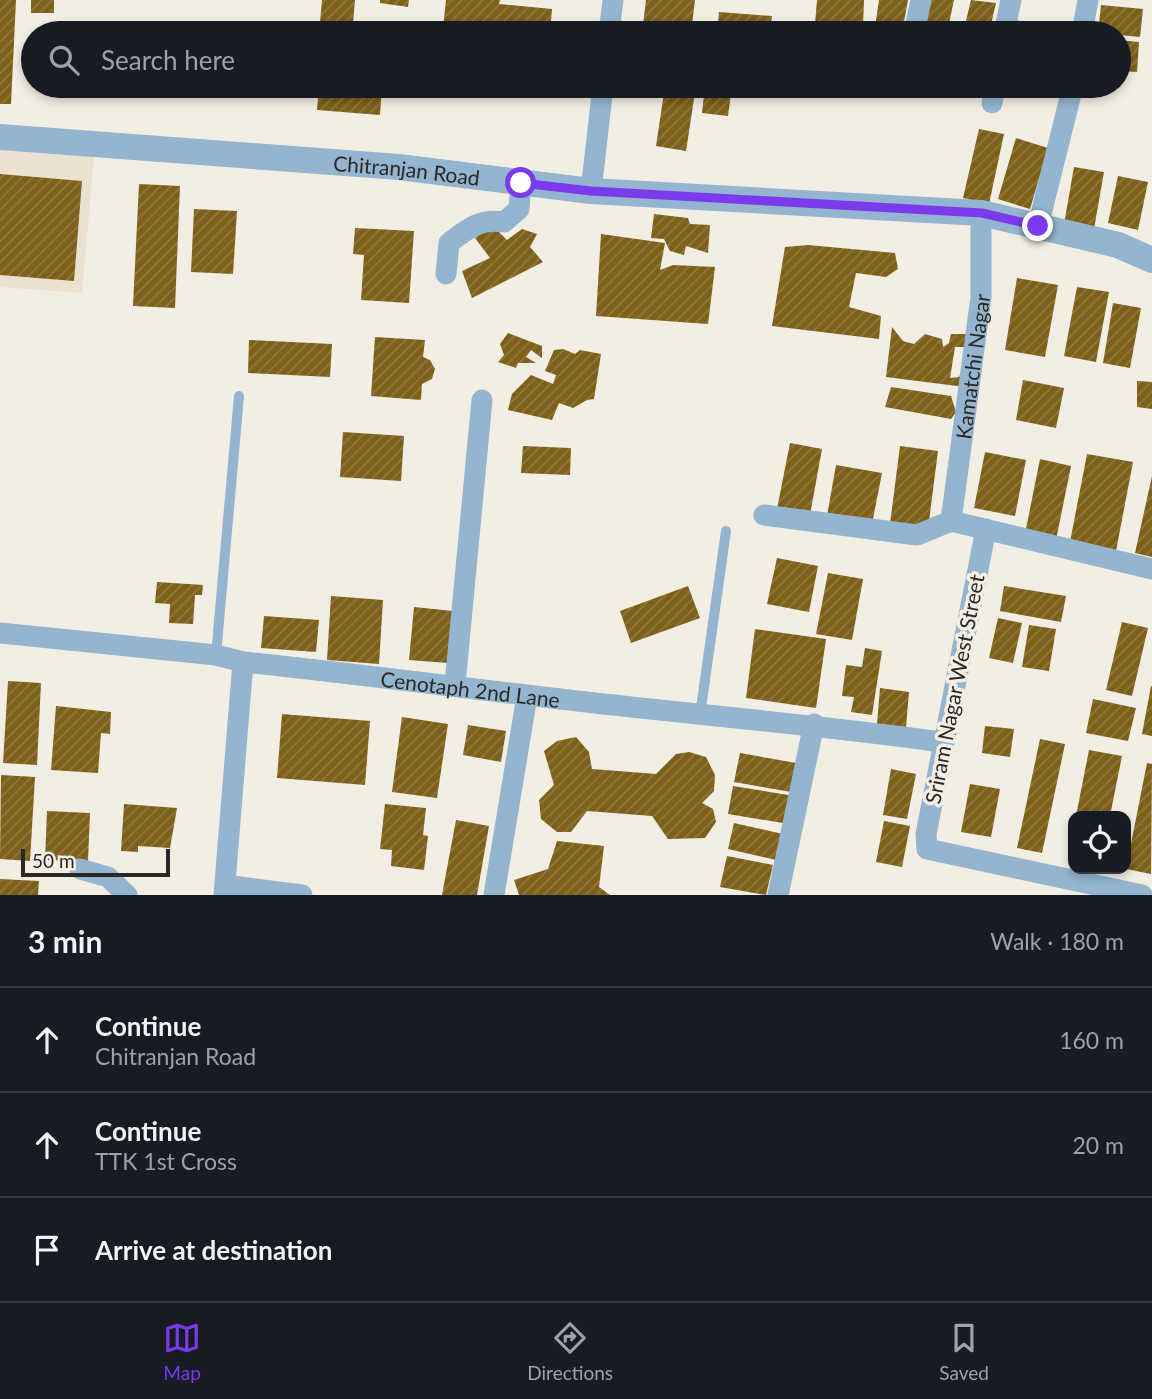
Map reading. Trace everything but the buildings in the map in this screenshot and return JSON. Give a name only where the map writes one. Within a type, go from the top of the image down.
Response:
[{"type":"street","points":[[610,21],[613,0]]},
{"type":"street","points":[[917,21],[921,0]]},
{"type":"street","points":[[1007,21],[1011,0]]},
{"type":"street","points":[[1084,21],[1088,0]]},
{"type":"street","points":[[591,191],[602,98]]},
{"type":"street","points":[[1038,226],[1070,98]]},
{"type":"street","name":"Chitranjan Road","points":[[0,137],[399,167],[591,191],[982,213],[1118,245],[1152,260]]},
{"type":"street","points":[[446,274],[449,243],[469,226],[490,220],[504,222],[519,209],[521,183]]},
{"type":"street","name":"Kamatchi Nagar","points":[[951,521],[982,297],[982,213]]},
{"type":"street","points":[[455,684],[482,400]]},
{"type":"street","points":[[764,515],[917,535],[951,521],[1152,569]]},
{"type":"street","name":"Sriram Nagar West Street","points":[[986,529],[942,742],[926,834],[927,849],[1142,895]]},
{"type":"street","name":"Cenotaph 2nd Lane","points":[[0,637],[216,655],[243,662],[455,684],[527,696],[700,715],[814,724],[942,742]]},
{"type":"street","points":[[243,662],[225,890],[302,895]]},
{"type":"street","points":[[494,895],[527,696]]},
{"type":"street","points":[[778,895],[814,724]]},
{"type":"street","points":[[80,869],[108,877],[127,895]]},
{"type":"lane","points":[[216,655],[239,396]]},
{"type":"lane","points":[[700,715],[726,531]]},
{"type":"shaded area","points":[[0,150],[94,156],[82,293],[0,287]]},
{"type":"route","points":[[521,183],[591,191],[982,213],[1038,226]]}]
